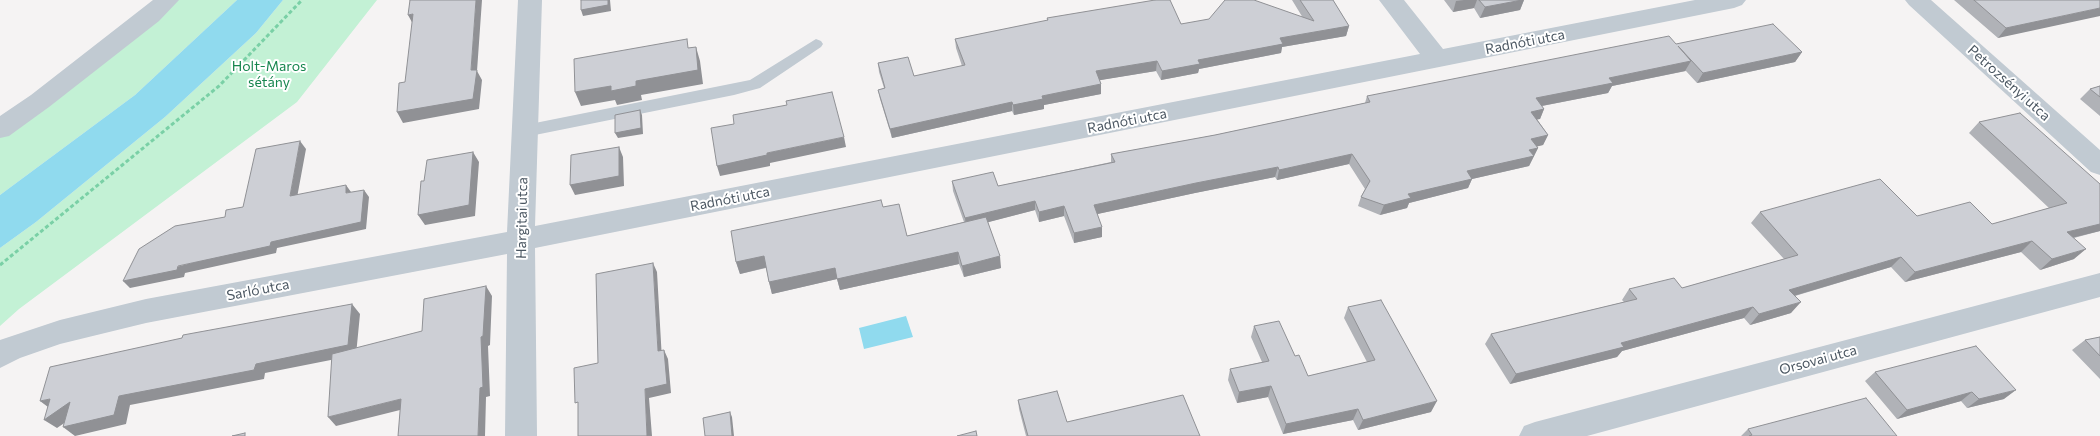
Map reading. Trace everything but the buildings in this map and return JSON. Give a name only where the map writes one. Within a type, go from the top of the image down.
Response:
[{"type":"street","points":[[0,129],[107,50],[167,0]]},
{"type":"street","name":"Hargitai utca","points":[[521,436],[521,240],[530,0]]},
{"type":"street","points":[[1391,0],[1438,59]]},
{"type":"street","name":"Radnóti utca","points":[[521,240],[1734,0]]},
{"type":"street","name":"Petrozsényi utca","points":[[1917,0],[2100,165]]},
{"type":"street","name":"Sarló utca","points":[[0,355],[10,349],[60,332],[146,311],[521,240]]},
{"type":"street","name":"Orsovai utca","points":[[1535,436],[2100,285]]},
{"type":"lane","points":[[525,130],[734,90],[755,84],[816,44]]},
{"type":"path","points":[[0,265],[219,86],[302,0]]},
{"type":"green space","name":"Holt-Maros sétány","points":[[167,0],[237,0],[135,95],[0,195],[0,129]]},
{"type":"green space","name":"Holt-Maros sétány","points":[[283,0],[377,0],[297,102],[19,309],[0,326],[0,248],[36,222],[165,117],[256,33]]},
{"type":"water","points":[[237,0],[283,0],[256,33],[165,117],[36,222],[0,248],[0,195],[135,95]]},
{"type":"water","points":[[906,316],[913,337],[864,349],[859,328]]}]
